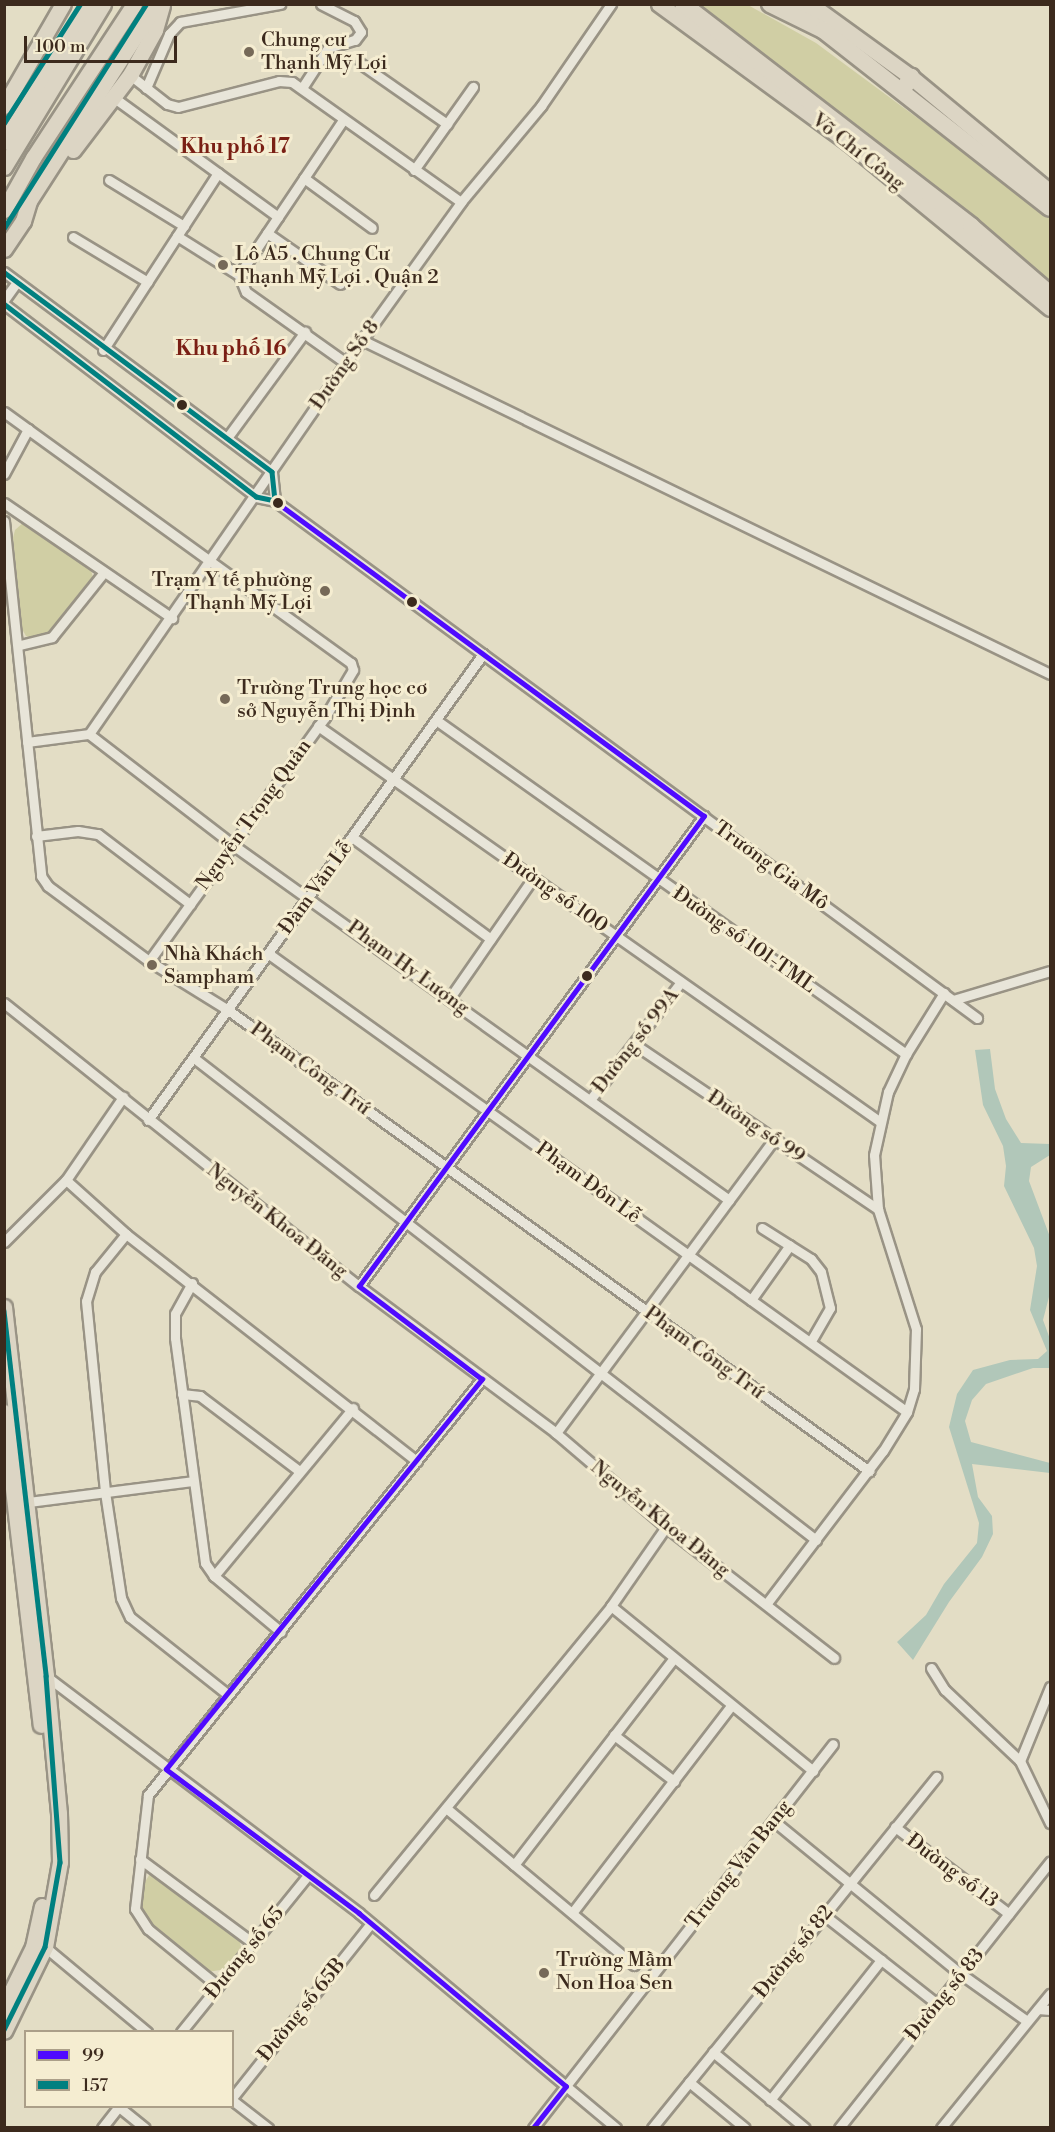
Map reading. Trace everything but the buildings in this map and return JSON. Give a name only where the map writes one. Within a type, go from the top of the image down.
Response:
[{"type":"highway","name":"Võ Chí Công","points":[[683,4],[971,226],[1050,294]]},
{"type":"highway","points":[[770,4],[823,30],[907,84],[1050,208]]},
{"type":"main road","points":[[4,106],[63,4]]},
{"type":"main road","points":[[4,124],[80,4]]},
{"type":"main road","points":[[4,142],[90,4]]},
{"type":"main road","points":[[4,167],[103,4]]},
{"type":"main road","points":[[4,210],[33,158],[139,12],[156,4]]},
{"type":"main road","points":[[7,234],[23,220],[130,75],[155,30],[161,4]]},
{"type":"main road","name":"Võ Chí Công","points":[[659,4],[849,143],[1050,308]]},
{"type":"main road","points":[[792,4],[823,30]]},
{"type":"main road","points":[[810,4],[907,84],[1050,192]]},
{"type":"main road","points":[[4,249],[7,234],[34,183],[139,12]]},
{"type":"main road","points":[[28,201],[139,12]]},
{"type":"main road","points":[[23,220],[34,183]]},
{"type":"main road","points":[[4,1307],[28,1502],[49,1812],[50,1869],[33,1947],[4,2006]]},
{"type":"main road","points":[[4,1412],[59,1813],[60,1862],[45,1947],[4,2031]]},
{"type":"street","points":[[146,88],[169,34],[180,22],[280,4]]},
{"type":"street","points":[[302,88],[328,48],[355,40],[361,32],[354,21],[321,4]]},
{"type":"street","name":"Đường Số 8","points":[[89,734],[172,618],[362,340],[461,202],[541,106],[611,4]]},
{"type":"street","points":[[361,64],[447,124]]},
{"type":"street","points":[[130,75],[167,104],[178,106],[279,81],[292,82],[461,202]]},
{"type":"street","points":[[414,170],[473,87]]},
{"type":"street","points":[[113,97],[278,218]]},
{"type":"street","points":[[239,275],[343,120]]},
{"type":"street","points":[[103,350],[218,173]]},
{"type":"street","points":[[304,178],[372,228]]},
{"type":"street","points":[[109,180],[184,226]]},
{"type":"street","points":[[267,233],[340,284]]},
{"type":"street","points":[[177,236],[239,275],[246,292],[346,363]]},
{"type":"street","points":[[73,237],[148,282]]},
{"type":"street","points":[[4,272],[103,350],[272,472],[275,501]]},
{"type":"street","points":[[4,302],[16,282]]},
{"type":"street","name":"Trương Gia Mô","points":[[4,302],[256,496],[275,501],[978,1018]]},
{"type":"street","points":[[227,438],[305,332]]},
{"type":"street","points":[[362,340],[1050,674]]},
{"type":"street","name":"Nguyễn Trọng Quản","points":[[4,412],[351,663],[351,680],[149,961]]},
{"type":"street","points":[[4,474],[28,429]]},
{"type":"street","points":[[4,503],[172,618]]},
{"type":"street","name":"Phạm Công Trứ","points":[[4,521],[20,645],[36,837],[41,876],[48,886],[149,961],[228,1010],[869,1471]]},
{"type":"street","points":[[20,645],[52,637],[104,572]]},
{"type":"street","name":"Đàm Văn Lễ","points":[[148,1120],[483,654]]},
{"type":"street","name":"Đường số 101-TML","points":[[436,720],[906,1054]]},
{"type":"street","name":"Đường số 100","points":[[318,726],[879,1121]]},
{"type":"street","points":[[27,742],[89,734]]},
{"type":"street","name":"Phạm Hy Lượng","points":[[89,734],[233,844],[310,897],[729,1200]]},
{"type":"street","points":[[360,1286],[704,816]]},
{"type":"street","points":[[36,837],[78,831],[98,834],[190,904]]},
{"type":"street","points":[[352,837],[491,939]]},
{"type":"street","points":[[450,999],[533,878]]},
{"type":"street","name":"Phạm Đôn Lễ","points":[[269,954],[907,1412]]},
{"type":"street","points":[[953,1000],[1050,971]]},
{"type":"street","name":"Đường số 99A","points":[[590,1100],[681,982]]},
{"type":"street","points":[[767,1603],[869,1471],[907,1412],[918,1362],[916,1329],[878,1209],[874,1155],[879,1121],[906,1054],[944,993]]},
{"type":"street","name":"Nguyễn Khoa Đăng","points":[[4,1003],[123,1097],[148,1120],[360,1286],[556,1433],[666,1527],[767,1603],[834,1658]]},
{"type":"street","name":"Đường số 99","points":[[634,1044],[878,1209]]},
{"type":"street","points":[[194,1058],[816,1540]]},
{"type":"street","points":[[4,1242],[66,1180],[123,1097]]},
{"type":"street","points":[[556,1433],[774,1139]]},
{"type":"street","points":[[66,1180],[126,1234],[353,1408],[417,1461]]},
{"type":"street","points":[[762,1228],[812,1259],[821,1272],[830,1308],[810,1342]]},
{"type":"street","points":[[126,1234],[95,1272],[86,1301],[105,1492],[121,1598],[130,1617],[227,1694]]},
{"type":"street","points":[[751,1300],[790,1245]]},
{"type":"street","points":[[192,1283],[175,1314],[182,1394],[201,1544],[214,1576],[281,1632]]},
{"type":"street","points":[[218,1986],[139,1920],[135,1910],[148,1795],[166,1769],[281,1632],[482,1379]]},
{"type":"street","points":[[182,1394],[200,1396],[298,1470]]},
{"type":"street","points":[[214,1576],[298,1470],[353,1408]]},
{"type":"street","points":[[28,1502],[192,1481]]},
{"type":"street","points":[[374,1895],[611,1606],[666,1527]]},
{"type":"street","points":[[611,1606],[813,1772]]},
{"type":"street","points":[[514,1864],[673,1659]]},
{"type":"street","points":[[931,1668],[951,1697],[1020,1761],[1050,1823]]},
{"type":"street","points":[[40,1675],[371,1923],[616,2127]]},
{"type":"street","points":[[1020,1761],[1050,1687]]},
{"type":"street","points":[[572,1913],[731,1706]]},
{"type":"street","points":[[614,1735],[674,1780]]},
{"type":"street","name":"Trương Văn Bang","points":[[533,2127],[775,1821],[833,1743]]},
{"type":"street","name":"Đường số 82","points":[[652,2127],[936,1777]]},
{"type":"street","points":[[446,1808],[634,1965]]},
{"type":"street","points":[[775,1821],[961,1974],[1027,2021]]},
{"type":"street","name":"Đường số 13","points":[[895,1827],[1009,1914]]},
{"type":"street","points":[[140,1860],[253,1944]]},
{"type":"street","name":"Đường số 83","points":[[839,2127],[1050,1862]]},
{"type":"street","name":"Đương số 65","points":[[182,2030],[308,1875]]},
{"type":"street","points":[[824,1915],[937,2004]]},
{"type":"street","name":"Đường số 65B","points":[[234,2096],[371,1923]]},
{"type":"street","points":[[45,1947],[146,2030]]},
{"type":"street","points":[[770,2100],[881,1960]]},
{"type":"street","points":[[941,2127],[1050,1994]]},
{"type":"street","points":[[1038,2009],[1050,2010]]},
{"type":"street","points":[[713,2052],[805,2127]]},
{"type":"street","points":[[688,2082],[745,2127]]},
{"type":"street","points":[[234,2101],[268,2127]]},
{"type":"street","points":[[102,2127],[118,2108]]},
{"type":"street","points":[[120,2108],[145,2127]]},
{"type":"shaded area","points":[[694,5],[748,5],[816,43],[1050,216],[1050,288]]},
{"type":"shaded area","points":[[24,522],[91,570],[94,581],[54,636],[36,640],[26,636],[22,629],[13,538],[15,530]]},
{"type":"shaded area","points":[[990,1049],[995,1089],[1006,1119],[1021,1143],[1050,1144],[1050,1155],[1031,1167],[1029,1181],[1050,1237],[1050,1293],[1043,1320],[1050,1339],[1050,1368],[1033,1368],[986,1384],[972,1400],[965,1421],[971,1442],[1050,1463],[1050,1473],[972,1464],[978,1497],[992,1516],[993,1534],[982,1557],[949,1602],[913,1660],[897,1642],[926,1615],[944,1584],[977,1543],[979,1523],[949,1427],[957,1394],[973,1370],[1010,1360],[1038,1359],[1047,1351],[1030,1310],[1037,1266],[1034,1248],[1004,1186],[1006,1166],[1003,1146],[983,1105],[975,1050]]},
{"type":"shaded area","points":[[151,1872],[239,1938],[241,1947],[226,1969],[208,1972],[141,1917],[142,1887]]},
{"type":"transit line","name":"157","points":[[4,123],[80,4]]},
{"type":"transit line","name":"157","points":[[4,228],[146,4]]},
{"type":"transit line","name":"157","points":[[4,272],[272,472],[275,501],[256,497],[4,304]]},
{"type":"transit line","name":"99","points":[[275,501],[704,816]]},
{"type":"transit line","name":"99","points":[[359,1286],[704,816]]},
{"type":"transit line","name":"99","points":[[359,1286],[482,1379]]},
{"type":"transit line","name":"157","points":[[4,1311],[46,1676],[60,1862],[45,1947],[4,2030]]},
{"type":"transit line","name":"99","points":[[166,1769],[482,1379]]},
{"type":"transit line","name":"99","points":[[166,1769],[359,1913],[566,2086]]},
{"type":"transit line","name":"99","points":[[533,2128],[566,2086]]},
{"type":"place","name":"Chung cư Thạnh Mỹ Lợi","points":[[249,52]]},
{"type":"place","name":"Lô A5 . Chung Cư Thạnh Mỹ Lợi . Quận 2","points":[[223,265]]},
{"type":"place","name":"Trạm Y tế phường Thạnh Mỹ Lợi","points":[[325,591]]},
{"type":"place","name":"Trường Trung học cơ sở Nguyễn Thị Định","points":[[225,699]]},
{"type":"place","name":"Nhà Khách Sampham","points":[[152,965]]},
{"type":"place","name":"Trường Mầm Non Hoa Sen","points":[[544,1973]]},
{"type":"district","name":"Khu phố 17","points":[[235,147]]},
{"type":"district","name":"Khu phố 16","points":[[231,349]]}]
